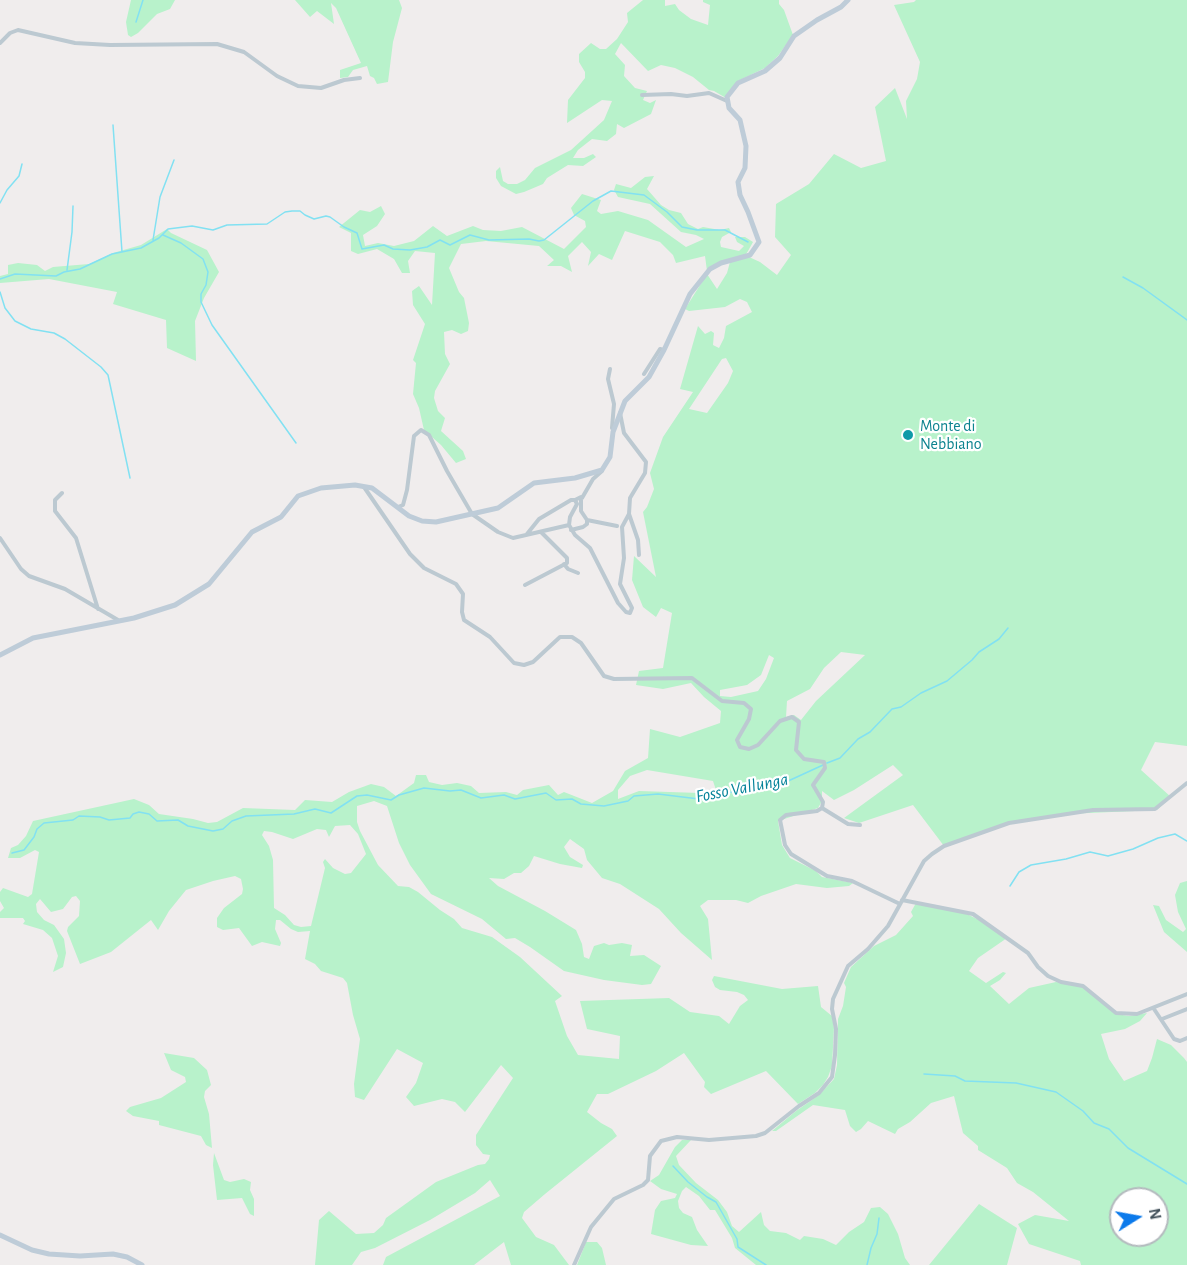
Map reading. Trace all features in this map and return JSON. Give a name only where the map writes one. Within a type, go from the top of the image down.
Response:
[{"type":"street","points":[[613,432],[625,401],[649,377],[664,350],[680,312],[700,280],[721,263],[750,255],[759,242],[740,195],[738,182],[745,168],[746,146],[740,120],[729,108],[727,97],[738,83],[765,71],[780,58],[794,36],[841,7],[848,0]]},
{"type":"street","points":[[0,43],[10,33],[18,30],[75,43],[217,44],[244,52],[277,76],[298,86],[321,88],[344,80],[360,78]]},
{"type":"street","points":[[642,95],[687,96],[709,93],[728,101]]},
{"type":"street","points":[[644,374],[660,349],[664,350]]},
{"type":"street","points":[[610,369],[608,379],[614,404],[610,457],[602,470],[592,479],[582,499],[581,512],[587,520],[619,527]]},
{"type":"street","points":[[620,413],[624,433],[646,462],[645,473],[630,498],[629,514],[638,540],[639,555]]},
{"type":"street","points":[[398,507],[403,505],[407,490],[414,436],[421,430],[429,435],[472,514],[508,537],[583,527],[587,524],[587,520]]},
{"type":"street","points":[[0,655],[33,638],[134,618],[176,605],[209,584],[252,532],[281,517],[298,496],[321,488],[355,485],[372,488],[409,516],[422,521],[436,522],[498,508],[534,483],[575,478],[602,470]]},
{"type":"street","points":[[363,487],[410,554],[424,568],[456,584],[463,594],[464,620],[490,637],[514,663],[524,665],[532,662],[560,637],[572,637],[581,643],[604,676],[614,679],[692,678],[722,701],[744,704],[751,709],[749,719],[737,740],[740,747],[749,749],[758,745],[780,722],[792,717],[799,722],[796,750],[804,759],[824,762],[825,768],[813,785],[823,802],[822,808]]},
{"type":"street","points":[[62,494],[55,500],[54,505],[76,538],[99,610]]},
{"type":"street","points":[[526,535],[539,519],[571,500],[580,497],[582,499]]},
{"type":"street","points":[[575,500],[577,504],[570,517],[570,527],[590,548],[615,599],[628,613],[632,608],[620,584],[624,558],[619,527],[629,514]]},
{"type":"street","points":[[525,585],[567,563],[567,558],[540,531]]},
{"type":"street","points":[[0,538],[21,569],[29,576],[65,589],[118,621]]},
{"type":"street","points":[[564,564],[568,569],[578,573]]},
{"type":"street","points":[[574,1265],[591,1227],[614,1199],[643,1185],[648,1180],[650,1156],[661,1142],[677,1137],[709,1140],[756,1137],[765,1133],[819,1093],[832,1077],[836,1038],[832,1010],[833,999],[848,966],[868,949],[888,926],[924,861],[932,854],[944,846],[1009,823],[1093,810],[1155,809],[1187,783]]},
{"type":"street","points":[[822,808],[848,824],[860,825]]},
{"type":"street","points":[[822,808],[817,811],[786,814],[780,820],[785,845],[791,854],[828,876],[852,881],[901,902],[973,914],[1028,952],[1038,967],[1048,976],[1061,982],[1083,986],[1116,1014],[1137,1014],[1187,994]]},
{"type":"street","points":[[1154,1009],[1173,1039],[1180,1041],[1187,1038]]},
{"type":"street","points":[[1162,1019],[1187,1009]]},
{"type":"street","points":[[0,1234],[32,1250],[49,1254],[80,1256],[113,1254],[127,1257],[142,1265]]},
{"type":"green space","points":[[131,0],[175,0],[170,9],[157,14],[131,37],[128,35],[126,22]]},
{"type":"green space","points":[[295,0],[399,0],[402,8],[393,42],[388,82],[377,84],[370,76],[367,66],[353,70],[348,77],[340,78],[340,70],[361,63],[336,8],[331,3],[334,24],[317,11],[310,17]]},
{"type":"green space","points":[[643,0],[665,0],[665,6],[675,4],[691,19],[708,25],[710,5],[703,0],[779,0],[793,35],[778,56],[765,68],[738,81],[726,98],[675,68],[661,65],[648,71],[621,43],[615,54],[625,65],[624,76],[635,88],[647,91],[643,100],[650,103],[656,100],[651,114],[624,128],[617,124],[616,134],[607,141],[592,139],[578,150],[573,158],[584,158],[593,154],[596,157],[583,166],[568,165],[547,178],[543,184],[516,194],[501,186],[496,178],[496,171],[500,167],[503,181],[508,184],[517,184],[525,180],[535,168],[571,150],[604,120],[612,101],[602,100],[567,123],[568,100],[585,78],[585,72],[579,62],[579,54],[591,43],[600,49],[606,49],[617,39],[628,22],[627,13]]},
{"type":"green space","points":[[916,0],[1187,0],[1187,746],[1155,742],[1141,770],[1171,797],[1157,810],[1066,814],[1012,823],[944,846],[913,805],[859,823],[844,818],[903,775],[893,765],[834,800],[822,791],[822,801],[818,808],[778,821],[782,845],[790,858],[816,871],[822,877],[853,883],[849,886],[827,888],[796,884],[748,903],[736,900],[708,900],[700,906],[708,919],[712,960],[681,933],[659,909],[620,884],[602,878],[587,860],[584,849],[570,839],[564,847],[570,857],[583,865],[582,868],[534,856],[529,866],[521,873],[514,873],[504,879],[489,878],[498,886],[576,930],[584,957],[589,959],[594,946],[604,943],[632,945],[630,956],[644,955],[661,966],[651,984],[642,985],[564,971],[515,938],[506,939],[482,919],[431,894],[410,865],[399,843],[387,806],[374,801],[357,806],[357,822],[360,831],[378,865],[398,886],[409,887],[418,892],[454,919],[462,928],[492,937],[520,957],[562,996],[555,1001],[567,1036],[578,1055],[619,1059],[620,1036],[587,1029],[580,1001],[669,998],[690,1012],[719,1016],[729,1024],[740,1006],[748,1000],[737,992],[720,990],[715,987],[712,980],[714,976],[782,989],[818,986],[821,1007],[832,1016],[834,1028],[832,1066],[823,1085],[798,1104],[766,1071],[711,1094],[704,1087],[705,1082],[684,1053],[656,1071],[608,1094],[597,1094],[587,1112],[612,1129],[617,1136],[524,1212],[522,1218],[536,1237],[554,1245],[569,1265],[511,1265],[504,1242],[474,1265],[383,1265],[386,1257],[500,1196],[490,1180],[475,1193],[430,1220],[375,1248],[361,1252],[352,1265],[315,1265],[319,1220],[329,1211],[356,1234],[374,1233],[383,1225],[386,1218],[436,1182],[485,1164],[490,1155],[483,1154],[476,1145],[476,1135],[513,1078],[501,1065],[465,1112],[455,1102],[442,1099],[414,1106],[406,1097],[416,1083],[423,1063],[397,1049],[364,1100],[355,1097],[354,1084],[360,1039],[347,983],[343,978],[321,971],[315,964],[305,959],[310,931],[298,932],[280,920],[276,920],[275,929],[281,943],[280,946],[262,942],[252,946],[239,928],[223,930],[217,927],[217,918],[224,908],[242,894],[241,879],[235,876],[186,890],[169,911],[158,930],[151,920],[111,952],[80,964],[67,931],[79,916],[80,901],[76,896],[72,897],[63,909],[51,912],[40,899],[36,904],[37,912],[44,920],[54,925],[64,939],[66,953],[63,967],[53,972],[58,956],[52,938],[43,930],[23,924],[25,921],[23,918],[0,918],[0,912],[4,908],[0,901],[0,892],[3,888],[28,897],[32,894],[39,852],[35,850],[20,858],[8,858],[11,848],[18,845],[26,836],[33,821],[134,799],[149,805],[159,814],[208,823],[217,822],[243,808],[295,810],[305,800],[332,802],[349,792],[371,784],[384,787],[396,796],[414,783],[416,775],[426,775],[429,782],[442,785],[457,783],[471,786],[479,793],[506,792],[517,795],[523,790],[549,785],[558,795],[564,792],[592,803],[613,791],[625,771],[648,758],[650,729],[680,737],[720,723],[721,711],[691,683],[663,689],[636,685],[639,671],[663,668],[672,613],[661,608],[656,617],[643,607],[632,580],[634,556],[656,577],[643,512],[654,489],[650,473],[663,437],[693,392],[680,389],[698,326],[705,334],[711,331],[714,333],[713,345],[719,348],[726,326],[752,312],[747,302],[740,299],[725,307],[689,311],[685,309],[707,274],[717,289],[727,273],[730,262],[749,257],[777,275],[791,255],[775,237],[776,204],[809,184],[834,154],[861,168],[886,161],[875,107],[895,88],[907,119],[906,101],[917,79],[920,62],[894,5]],"holes":[[[726,358],[733,371],[728,383],[707,413],[689,409],[722,359]],[[841,652],[865,655],[816,701],[801,720],[794,715],[786,717],[787,701],[810,689],[824,668]],[[769,655],[774,658],[766,679],[758,691],[731,697],[720,696],[720,690],[747,685],[761,675]],[[647,770],[713,781],[716,790],[700,793],[639,791],[618,799],[618,790],[630,776]],[[350,825],[358,834],[366,854],[351,873],[345,874],[333,868],[325,859],[323,862],[325,868],[311,926],[294,925],[274,908],[273,860],[269,846],[262,835],[264,831],[272,832],[293,839],[317,829],[326,830],[329,837],[335,826]]]},
{"type":"green space","points":[[654,176],[647,189],[661,205],[681,213],[688,224],[698,229],[703,227],[720,230],[729,228],[731,232],[722,237],[721,247],[739,251],[744,246],[737,242],[735,237],[745,237],[753,242],[746,254],[707,271],[705,256],[676,263],[673,255],[660,242],[625,231],[612,260],[599,254],[588,266],[591,252],[582,242],[568,256],[572,272],[561,266],[547,266],[554,260],[539,246],[486,241],[461,244],[449,268],[464,298],[469,323],[468,331],[461,334],[452,330],[444,332],[445,354],[450,364],[435,391],[434,398],[438,411],[445,418],[441,431],[463,451],[466,459],[456,463],[424,430],[413,394],[416,363],[413,360],[425,324],[413,305],[412,291],[419,286],[432,305],[435,253],[415,251],[408,261],[410,273],[402,273],[394,259],[377,249],[358,254],[351,251],[351,233],[339,227],[360,210],[370,212],[381,206],[385,214],[377,226],[363,235],[365,246],[378,243],[394,246],[414,241],[433,226],[447,236],[473,226],[483,230],[501,231],[522,227],[564,249],[586,227],[585,221],[574,215],[571,208],[582,194],[601,200],[597,211],[601,214],[618,211],[648,220],[686,247],[704,239],[681,232],[650,204],[618,197],[614,190],[616,184],[631,188],[645,177]]},
{"type":"green space","points":[[167,229],[207,250],[219,272],[204,298],[195,321],[196,361],[167,348],[166,320],[113,304],[117,292],[49,279],[0,283],[0,276],[8,274],[8,265],[18,263],[37,265],[45,271],[53,267],[89,264],[113,253],[141,245]]},
{"type":"green space","points":[[1187,881],[1187,952],[1164,932],[1153,905],[1159,906],[1166,920],[1183,932],[1186,929],[1178,912],[1175,895],[1180,883]]},
{"type":"green space","points":[[916,903],[967,914],[1007,938],[978,958],[969,971],[986,983],[1003,972],[1006,973],[990,986],[1009,1004],[1029,988],[1056,982],[1079,984],[1116,1014],[1129,1016],[1147,1013],[1140,1021],[1125,1029],[1101,1034],[1109,1059],[1124,1081],[1147,1071],[1157,1039],[1171,1045],[1184,1058],[1187,1062],[1187,1265],[1081,1265],[1080,1261],[1029,1244],[1018,1224],[1035,1215],[1069,1221],[1033,1192],[1017,1183],[1007,1168],[978,1150],[978,1146],[963,1133],[954,1096],[931,1103],[910,1122],[898,1129],[895,1134],[868,1121],[856,1132],[850,1126],[845,1110],[813,1105],[776,1131],[772,1131],[819,1095],[834,1079],[837,1065],[838,1019],[843,1006],[846,987],[844,983],[851,967],[874,946],[896,935],[913,916],[911,912]]},
{"type":"green space","points":[[164,1053],[194,1058],[207,1070],[211,1085],[205,1091],[204,1097],[209,1114],[212,1148],[206,1145],[201,1136],[159,1125],[159,1121],[133,1116],[126,1111],[130,1107],[161,1098],[186,1082],[185,1077],[171,1070]]},
{"type":"green space","points":[[682,1140],[691,1140],[676,1156],[679,1165],[696,1183],[718,1200],[727,1212],[732,1226],[739,1232],[761,1212],[764,1225],[770,1231],[786,1233],[800,1240],[804,1236],[823,1239],[836,1245],[864,1222],[871,1208],[880,1207],[888,1214],[898,1234],[905,1258],[910,1265],[756,1265],[735,1248],[732,1238],[715,1210],[710,1210],[699,1196],[686,1187],[678,1201],[679,1208],[683,1213],[692,1217],[697,1230],[708,1246],[691,1245],[651,1234],[655,1210],[661,1201],[675,1198],[677,1194],[661,1189],[650,1181],[659,1175],[675,1147]]},
{"type":"green space","points":[[214,1153],[224,1180],[230,1182],[244,1179],[251,1182],[254,1216],[250,1214],[242,1198],[217,1200]]},
{"type":"green space","points":[[979,1204],[1017,1228],[1007,1265],[929,1265]]},
{"type":"green space","points":[[586,1242],[597,1242],[602,1248],[606,1265],[577,1265]]},
{"type":"waterway","points":[[136,22],[143,0]]},
{"type":"waterway","points":[[113,125],[122,252]]},
{"type":"waterway","points":[[153,240],[160,197],[174,160]]},
{"type":"waterway","points":[[0,203],[19,176],[22,164]]},
{"type":"waterway","points":[[0,279],[15,274],[56,276],[80,269],[112,254],[141,248],[159,238],[168,229],[192,226],[213,230],[227,225],[267,224],[285,212],[292,211],[300,211],[314,219],[330,217],[357,233],[362,249],[384,245],[393,249],[410,250],[427,247],[440,240],[450,245],[470,235],[489,240],[539,241],[544,240],[593,201],[611,191],[644,195],[667,212],[682,227],[697,230],[725,230],[748,242]]},
{"type":"waterway","points":[[67,270],[73,206]]},
{"type":"waterway","points":[[163,235],[181,243],[203,259],[208,272],[206,285],[201,294],[201,302],[212,325],[296,443]]},
{"type":"waterway","points":[[1123,277],[1143,288],[1187,320]]},
{"type":"waterway","points":[[0,292],[5,308],[15,321],[31,329],[54,333],[65,339],[108,375],[130,478]]},
{"type":"waterway","name":"Fosso Vallunga","points":[[827,763],[840,758],[892,709],[901,707],[921,693],[947,681],[979,652],[999,639],[1008,628]]},
{"type":"waterway","name":"Fosso Vallunga","points":[[12,853],[24,850],[37,829],[44,823],[73,820],[79,816],[109,820],[130,818],[139,812],[149,814],[157,821],[178,820],[188,826],[213,831],[223,829],[232,821],[246,816],[294,814],[315,809],[331,813],[357,796],[367,795],[391,800],[399,795],[424,788],[461,790],[481,798],[504,795],[515,799],[546,793],[556,800],[572,799],[581,804],[604,806],[628,801],[634,796],[658,794],[699,799],[712,797],[767,783],[786,782],[823,765]]},
{"type":"waterway","points":[[1010,886],[1019,872],[1031,865],[1090,852],[1108,856],[1175,834],[1187,841]]},
{"type":"waterway","points":[[924,1074],[955,1076],[965,1081],[1016,1083],[1056,1092],[1083,1111],[1094,1123],[1109,1129],[1128,1148],[1187,1184]]},
{"type":"waterway","points":[[673,1166],[688,1182],[716,1202],[737,1239],[738,1247],[766,1265]]},
{"type":"waterway","points":[[867,1265],[877,1234],[879,1218]]},
{"type":"place","name":"Monte di Nebbiano","points":[[908,435]]}]
